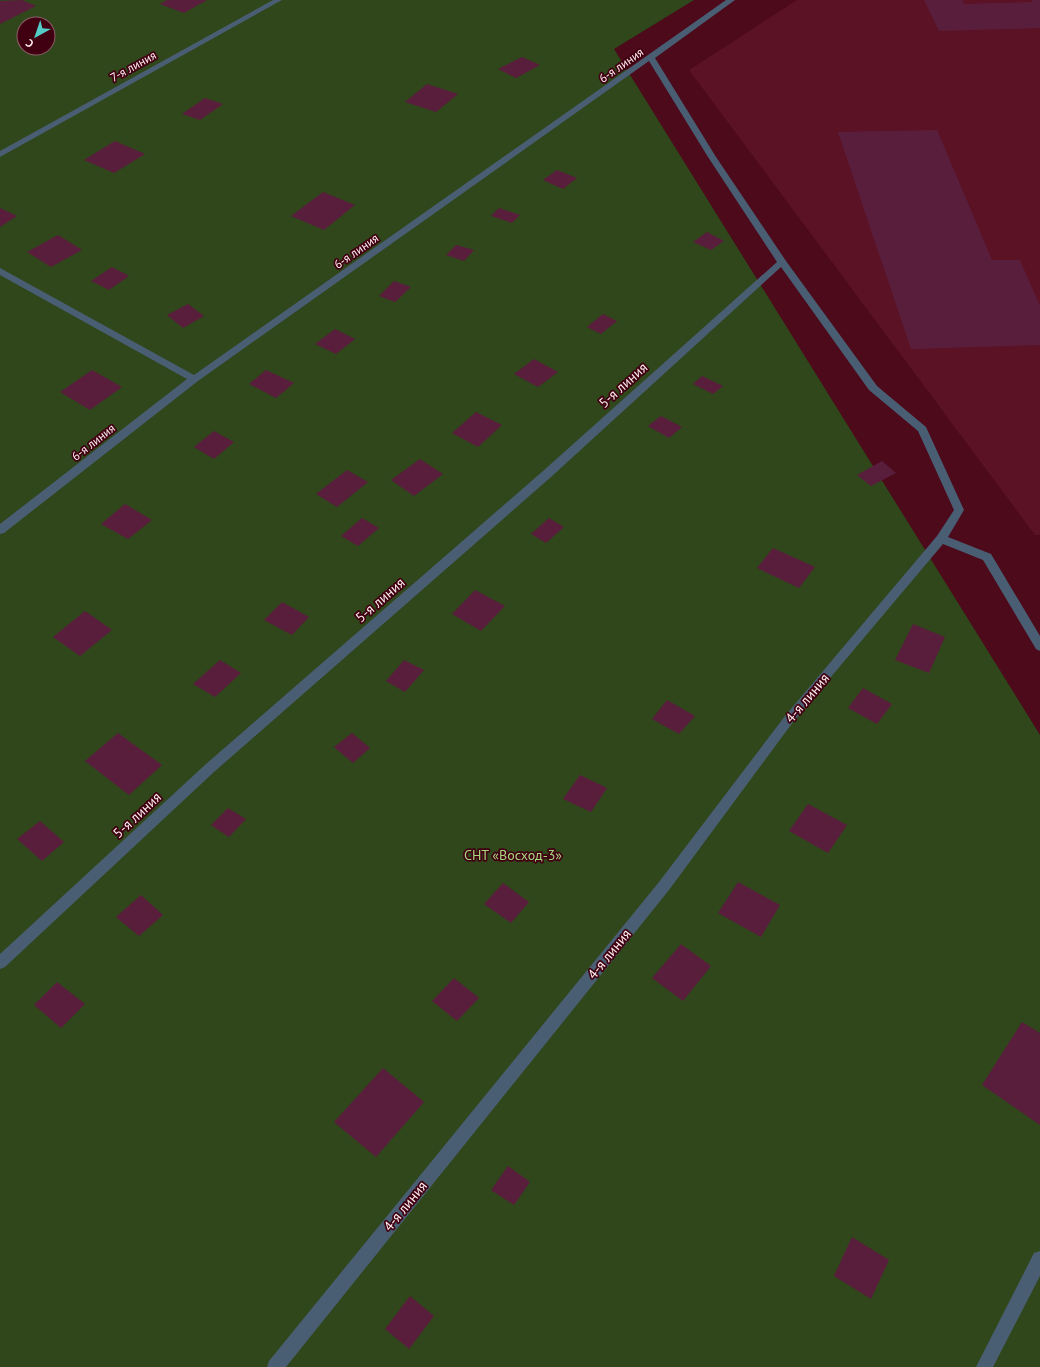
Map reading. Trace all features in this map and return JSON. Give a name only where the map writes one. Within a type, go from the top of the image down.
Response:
[{"type":"street","name":"7-я линия","points":[[0,154],[278,0]]},
{"type":"street","name":"6-я линия","points":[[0,530],[194,379],[732,0]]},
{"type":"street","points":[[651,58],[712,157],[782,262]]},
{"type":"street","name":"4-я линия","points":[[275,1367],[664,886],[789,719],[940,539],[959,510],[922,429],[873,388],[782,262]]},
{"type":"street","name":"5-я линия","points":[[0,963],[210,768],[547,474],[782,262]]},
{"type":"street","points":[[0,271],[194,379]]},
{"type":"street","points":[[940,539],[987,557],[1040,646]]},
{"type":"street","points":[[984,1367],[1040,1259]]},
{"type":"shaded area","points":[[797,0],[1040,0],[1040,535],[1035,535],[689,70]]},
{"type":"green space","name":"СНТ «Восход-3»","points":[[0,0],[694,0],[614,49],[1040,735],[1040,1367],[0,1367]]},
{"type":"building","points":[[22,0],[36,6],[0,24],[0,1]]},
{"type":"building","points":[[167,0],[207,0],[184,13],[160,4]]},
{"type":"building","points":[[924,0],[962,0],[964,4],[1033,2],[1031,0],[1040,0],[1040,28],[939,31]]},
{"type":"building","points":[[522,57],[540,65],[516,78],[498,69]]},
{"type":"building","points":[[427,84],[458,94],[436,112],[405,102]]},
{"type":"building","points":[[205,98],[223,104],[200,120],[182,114]]},
{"type":"building","points":[[937,130],[992,260],[1020,260],[1040,306],[1040,345],[911,349],[838,132]]},
{"type":"building","points":[[115,141],[145,154],[114,173],[84,160]]},
{"type":"building","points":[[557,170],[577,178],[563,189],[543,180]]},
{"type":"building","points":[[323,192],[355,205],[324,230],[291,216]]},
{"type":"building","points":[[0,208],[17,216],[0,227]]},
{"type":"building","points":[[499,208],[520,215],[512,223],[491,216]]},
{"type":"building","points":[[707,232],[724,241],[711,250],[693,242]]},
{"type":"building","points":[[58,235],[82,250],[51,267],[27,252]]},
{"type":"building","points":[[456,245],[474,250],[464,261],[446,255]]},
{"type":"building","points":[[112,267],[129,276],[109,290],[91,281]]},
{"type":"building","points":[[394,281],[411,287],[395,302],[379,296]]},
{"type":"building","points":[[188,304],[204,316],[183,328],[167,315]]},
{"type":"building","points":[[603,314],[617,321],[601,334],[587,327]]},
{"type":"building","points":[[335,329],[355,339],[336,354],[315,344]]},
{"type":"building","points":[[534,359],[558,372],[538,387],[514,374]]},
{"type":"building","points":[[92,370],[122,387],[90,410],[60,392]]},
{"type":"building","points":[[266,370],[294,383],[276,398],[249,384]]},
{"type":"building","points":[[702,376],[723,386],[713,394],[693,384]]},
{"type":"building","points":[[476,412],[502,425],[478,447],[452,433]]},
{"type":"building","points":[[661,416],[682,427],[669,438],[648,426]]},
{"type":"building","points":[[214,431],[234,442],[214,459],[194,447]]},
{"type":"building","points":[[420,459],[443,474],[414,496],[391,480]]},
{"type":"building","points":[[882,461],[896,473],[871,486],[857,475]]},
{"type":"building","points":[[347,470],[368,482],[337,507],[316,494]]},
{"type":"building","points":[[125,504],[152,520],[128,539],[101,524]]},
{"type":"building","points":[[362,518],[379,528],[358,546],[341,536]]},
{"type":"building","points":[[549,518],[564,527],[546,543],[531,534]]},
{"type":"building","points":[[773,548],[815,567],[799,588],[757,568]]},
{"type":"building","points":[[475,590],[505,606],[481,631],[452,614]]},
{"type":"building","points":[[282,602],[309,617],[292,635],[264,620]]},
{"type":"building","points":[[85,611],[112,630],[80,656],[53,637]]},
{"type":"building","points":[[913,624],[945,637],[929,673],[895,660]]},
{"type":"building","points":[[220,660],[241,673],[215,697],[193,684]]},
{"type":"building","points":[[404,660],[424,670],[405,692],[386,681]]},
{"type":"building","points":[[863,688],[892,704],[877,724],[848,708]]},
{"type":"building","points":[[667,700],[695,716],[679,734],[652,719]]},
{"type":"building","points":[[118,733],[162,765],[129,795],[85,761]]},
{"type":"building","points":[[352,733],[370,748],[353,763],[334,747]]},
{"type":"building","points":[[580,775],[607,788],[591,812],[563,799]]},
{"type":"building","points":[[808,804],[847,825],[828,853],[789,831]]},
{"type":"building","points":[[228,808],[246,819],[229,837],[211,825]]},
{"type":"building","points":[[40,821],[64,842],[42,861],[17,839]]},
{"type":"building","points":[[738,882],[780,905],[761,937],[718,913]]},
{"type":"building","points":[[503,883],[529,902],[511,923],[484,904]]},
{"type":"building","points":[[141,895],[163,915],[139,936],[116,917]]},
{"type":"building","points":[[681,944],[711,966],[683,1001],[652,978]]},
{"type":"building","points":[[454,978],[479,998],[457,1021],[432,1001]]},
{"type":"building","points":[[57,982],[85,1004],[61,1028],[34,1005]]},
{"type":"building","points":[[1022,1022],[1040,1033],[1040,1125],[982,1085]]},
{"type":"building","points":[[383,1068],[424,1102],[376,1157],[334,1122]]},
{"type":"building","points":[[508,1166],[530,1182],[514,1205],[491,1190]]},
{"type":"building","points":[[852,1237],[889,1260],[871,1299],[834,1276]]},
{"type":"building","points":[[410,1296],[434,1316],[409,1349],[385,1329]]}]
